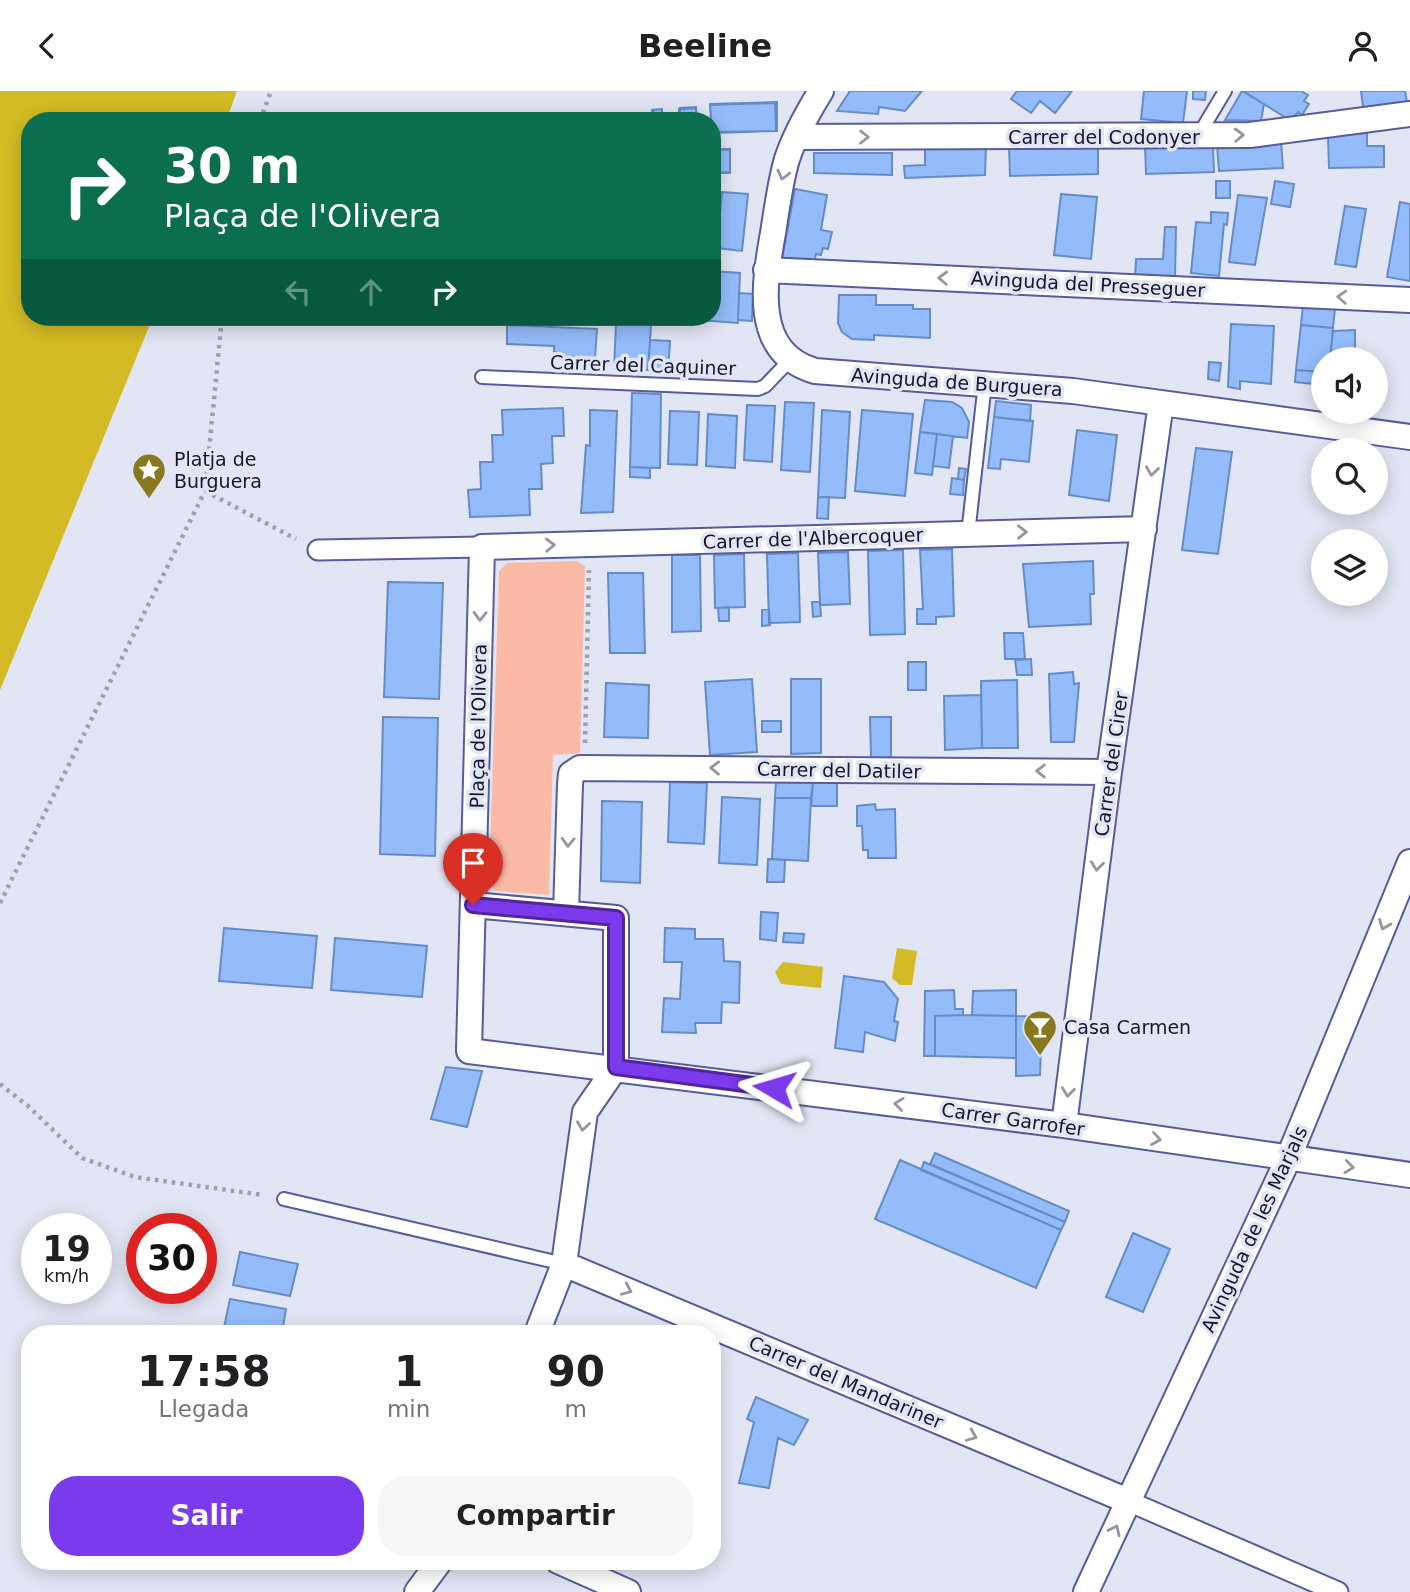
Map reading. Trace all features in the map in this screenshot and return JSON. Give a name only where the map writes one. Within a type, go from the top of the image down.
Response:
[{"type":"street","points":[[791,359],[776,343],[768,323],[766,270],[779,192],[796,137],[821,91]]},
{"type":"street","name":"Carrer del Codonyer","points":[[796,137],[1198,136],[1292,132],[1410,114]]},
{"type":"street","name":"Avinguda del Presseguer","points":[[766,270],[1410,300]]},
{"type":"street","name":"Avinguda de Burguera","points":[[791,359],[815,371],[985,383],[1161,403],[1410,437]]},
{"type":"street","name":"Carrer del Cirer","points":[[1064,1125],[1109,772],[1161,403]]},
{"type":"street","name":"Carrer de l'Albercoquer","points":[[482,548],[1144,529]]},
{"type":"street","points":[[318,550],[482,548]]},
{"type":"street","name":"Plaça de l'Olivera","points":[[482,548],[469,1051],[616,1067]]},
{"type":"street","points":[[566,912],[578,771]]},
{"type":"street","name":"Carrer del Datiler","points":[[578,771],[1109,772]]},
{"type":"street","name":"Avinguda de les Marjals","points":[[1086,1592],[1288,1159],[1410,862]]},
{"type":"street","points":[[473,905],[616,918],[616,1067],[585,1112],[564,1264],[540,1325]]},
{"type":"street","name":"Carrer Garrofer","points":[[616,1067],[1064,1125],[1410,1175]]},
{"type":"street","name":"Carrer del Mandariner","points":[[564,1264],[709,1325]]},
{"type":"street","name":"Carrer del Mandariner","points":[[721,1330],[1128,1501]]},
{"type":"street","points":[[1128,1501],[1338,1592]]},
{"type":"street","points":[[417,1592],[433,1570]]},
{"type":"street","points":[[578,1570],[628,1592]]},
{"type":"lane","points":[[1198,136],[1225,91]]},
{"type":"lane","name":"Carrer del Caquiner","points":[[482,377],[758,389],[765,386],[791,359]]},
{"type":"lane","points":[[968,534],[985,383]]},
{"type":"lane","points":[[284,1199],[564,1264]]},
{"type":"path","points":[[263,112],[271,91]]},
{"type":"path","points":[[0,903],[205,491],[221,326]]},
{"type":"path","points":[[205,491],[318,550]]},
{"type":"path","points":[[578,771],[589,544]]},
{"type":"path","points":[[0,1084],[28,1106],[82,1158],[135,1177],[212,1186],[284,1199]]},
{"type":"shaded area","points":[[0,91],[237,91],[229,112],[21,112],[21,326],[149,326],[0,690]]},
{"type":"shaded area","points":[[576,561],[585,566],[580,753],[553,755],[549,895],[496,891],[489,884],[499,572],[507,563]]},
{"type":"shaded area","points":[[897,948],[917,951],[912,985],[900,985],[892,978]]},
{"type":"shaded area","points":[[783,962],[823,967],[821,988],[781,984],[775,972]]},
{"type":"building","points":[[850,91],[922,91],[905,111],[879,107],[878,114],[837,111]]},
{"type":"building","points":[[1017,91],[1072,91],[1055,113],[1040,101],[1031,113],[1011,99]]},
{"type":"building","points":[[1144,91],[1187,91],[1183,123],[1141,119]]},
{"type":"building","points":[[1193,91],[1206,91],[1205,100],[1193,99]]},
{"type":"building","points":[[1242,91],[1264,104],[1261,121],[1225,120]]},
{"type":"building","points":[[1243,91],[1301,91],[1308,95],[1304,101],[1309,104],[1302,115],[1298,112],[1291,121]]},
{"type":"building","points":[[1361,91],[1405,91],[1408,108],[1364,114]]},
{"type":"building","points":[[777,102],[777,131],[721,132],[721,112],[711,112],[710,104]]},
{"type":"building","points":[[775,103],[776,131],[721,133],[721,112],[710,112],[710,105]]},
{"type":"building","points":[[696,107],[696,112],[680,112],[680,108]]},
{"type":"building","points":[[696,108],[696,112],[679,112],[679,109]]},
{"type":"building","points":[[1367,133],[1367,146],[1384,146],[1384,167],[1329,168],[1328,136]]},
{"type":"building","points":[[1281,141],[1283,168],[1219,171],[1217,145]]},
{"type":"building","points":[[925,145],[986,146],[985,175],[905,178],[904,166],[925,165]]},
{"type":"building","points":[[1213,145],[1214,172],[1146,174],[1145,146]]},
{"type":"building","points":[[1009,146],[1098,146],[1098,174],[1010,176]]},
{"type":"building","points":[[721,149],[730,149],[730,172],[721,172]]},
{"type":"building","points":[[721,150],[730,150],[730,173],[721,173]]},
{"type":"building","points":[[814,153],[892,153],[892,175],[814,173]]},
{"type":"building","points":[[1216,181],[1230,181],[1230,198],[1216,198]]},
{"type":"building","points":[[1275,181],[1294,184],[1290,207],[1271,204]]},
{"type":"building","points":[[795,189],[827,195],[821,230],[832,232],[828,249],[823,248],[821,255],[816,254],[814,264],[782,259]]},
{"type":"building","points":[[722,192],[748,194],[742,251],[721,248]]},
{"type":"building","points":[[1061,194],[1097,197],[1091,259],[1054,255]]},
{"type":"building","points":[[1238,195],[1267,198],[1255,265],[1229,262]]},
{"type":"building","points":[[1400,202],[1410,204],[1410,281],[1387,277]]},
{"type":"building","points":[[1345,206],[1366,209],[1356,267],[1335,264]]},
{"type":"building","points":[[1211,212],[1228,213],[1227,225],[1224,224],[1219,276],[1191,273],[1196,222],[1211,223]]},
{"type":"building","points":[[1165,227],[1176,227],[1175,280],[1135,278],[1136,259],[1163,259]]},
{"type":"building","points":[[721,272],[740,273],[738,323],[721,322]]},
{"type":"building","points":[[739,293],[753,294],[752,321],[738,320]]},
{"type":"building","points":[[839,295],[876,295],[876,305],[913,305],[913,309],[930,309],[930,338],[874,335],[874,340],[852,339],[842,332],[838,323]]},
{"type":"building","points":[[1303,305],[1335,308],[1333,328],[1301,325]]},
{"type":"building","points":[[1231,324],[1274,326],[1271,384],[1240,381],[1240,389],[1228,387]]},
{"type":"building","points":[[1301,325],[1333,328],[1331,347],[1311,347],[1311,371],[1296,370]]},
{"type":"building","points":[[507,326],[597,329],[595,358],[563,356],[563,353],[554,352],[554,346],[507,344]]},
{"type":"building","points":[[616,326],[651,326],[648,370],[614,369]]},
{"type":"building","points":[[1355,330],[1355,347],[1331,347],[1333,331]]},
{"type":"building","points":[[650,340],[670,341],[668,371],[648,370]]},
{"type":"building","points":[[1209,362],[1221,363],[1219,381],[1208,379]]},
{"type":"building","points":[[1296,370],[1311,371],[1311,384],[1295,382]]},
{"type":"building","points":[[632,393],[661,394],[660,468],[630,467]]},
{"type":"building","points":[[925,400],[952,402],[962,408],[969,422],[967,438],[920,432]]},
{"type":"building","points":[[996,401],[1031,405],[1030,421],[994,417]]},
{"type":"building","points":[[785,402],[814,403],[810,472],[781,470]]},
{"type":"building","points":[[747,405],[775,406],[772,462],[744,460]]},
{"type":"building","points":[[563,408],[564,436],[552,436],[553,463],[541,464],[542,489],[529,489],[530,515],[470,517],[468,490],[481,489],[480,462],[493,462],[492,435],[503,435],[502,410]]},
{"type":"building","points":[[590,410],[617,411],[613,512],[581,513],[586,445],[590,446]]},
{"type":"building","points":[[822,410],[850,412],[845,498],[818,497]]},
{"type":"building","points":[[862,410],[913,414],[905,496],[855,491]]},
{"type":"building","points":[[670,411],[699,412],[697,465],[668,464]]},
{"type":"building","points":[[708,414],[737,416],[735,468],[706,466]]},
{"type":"building","points":[[994,417],[1033,421],[1029,462],[1001,459],[1000,469],[988,468]]},
{"type":"building","points":[[1077,430],[1117,435],[1109,501],[1069,495]]},
{"type":"building","points":[[920,432],[937,434],[932,475],[915,473]]},
{"type":"building","points":[[937,434],[953,436],[949,468],[933,466]]},
{"type":"building","points":[[1196,448],[1232,452],[1218,554],[1182,550]]},
{"type":"building","points":[[630,467],[650,468],[650,478],[630,477]]},
{"type":"building","points":[[959,468],[966,469],[964,480],[958,479]]},
{"type":"building","points":[[952,478],[964,480],[963,495],[950,494]]},
{"type":"building","points":[[818,497],[829,497],[828,519],[817,518]]},
{"type":"building","points":[[952,549],[954,616],[936,617],[936,624],[917,624],[917,609],[923,609],[920,550]]},
{"type":"building","points":[[903,550],[905,634],[870,635],[868,551]]},
{"type":"building","points":[[848,552],[850,604],[820,605],[818,553]]},
{"type":"building","points":[[798,553],[800,622],[769,623],[767,554]]},
{"type":"building","points":[[744,554],[745,607],[715,608],[714,555]]},
{"type":"building","points":[[672,555],[700,555],[701,631],[672,632]]},
{"type":"building","points":[[1093,561],[1091,624],[1029,627],[1023,564]]},
{"type":"building","points":[[608,573],[643,573],[645,653],[610,653]]},
{"type":"building","points":[[388,582],[443,583],[439,699],[384,697]]},
{"type":"building","points":[[812,602],[820,602],[821,616],[813,617]]},
{"type":"building","points":[[729,607],[729,621],[719,621],[718,608]]},
{"type":"building","points":[[769,609],[770,625],[762,626],[762,610]]},
{"type":"building","points":[[1004,633],[1023,633],[1025,659],[1005,659]]},
{"type":"building","points":[[1031,659],[1032,675],[1017,675],[1015,660]]},
{"type":"building","points":[[908,662],[926,662],[926,690],[908,690]]},
{"type":"building","points":[[1073,672],[1074,684],[1079,683],[1074,742],[1051,742],[1049,674]]},
{"type":"building","points":[[752,679],[757,752],[710,755],[705,682]]},
{"type":"building","points":[[791,679],[821,679],[821,753],[791,754]]},
{"type":"building","points":[[1017,680],[1018,748],[982,748],[981,681]]},
{"type":"building","points":[[606,683],[649,685],[648,738],[604,737]]},
{"type":"building","points":[[981,695],[982,748],[945,750],[944,696]]},
{"type":"building","points":[[383,717],[438,718],[435,856],[380,854]]},
{"type":"building","points":[[870,717],[891,717],[891,758],[871,758]]},
{"type":"building","points":[[762,721],[781,721],[781,732],[762,732]]},
{"type":"building","points":[[776,781],[813,782],[811,798],[775,798]]},
{"type":"building","points":[[670,782],[707,783],[704,844],[668,842]]},
{"type":"building","points":[[813,782],[837,782],[837,806],[811,806]]},
{"type":"building","points":[[722,797],[760,799],[757,865],[719,863]]},
{"type":"building","points":[[775,798],[811,798],[808,861],[772,859]]},
{"type":"building","points":[[602,801],[642,802],[640,883],[601,881]]},
{"type":"building","points":[[875,804],[876,810],[895,809],[896,858],[868,858],[868,850],[863,850],[862,826],[857,826],[857,806]]},
{"type":"building","points":[[768,859],[785,860],[784,882],[767,882]]},
{"type":"building","points":[[761,912],[778,913],[776,941],[760,939]]},
{"type":"building","points":[[224,928],[317,936],[312,988],[219,981]]},
{"type":"building","points":[[665,928],[695,929],[695,939],[723,939],[724,961],[740,962],[739,1003],[722,1002],[721,1023],[695,1023],[696,1033],[662,1032],[664,998],[680,999],[682,962],[664,962]]},
{"type":"building","points":[[784,933],[804,934],[803,943],[783,942]]},
{"type":"building","points":[[335,938],[427,946],[422,997],[331,990]]},
{"type":"building","points":[[844,976],[884,982],[898,999],[894,1021],[898,1022],[895,1041],[865,1032],[863,1052],[835,1048]]},
{"type":"building","points":[[954,990],[955,1009],[963,1009],[963,1015],[935,1016],[935,1056],[924,1056],[925,991]]},
{"type":"building","points":[[1016,990],[1016,1016],[972,1015],[973,991]]},
{"type":"building","points":[[935,1016],[1016,1016],[1016,1058],[935,1056]]},
{"type":"building","points":[[1016,1016],[1042,1017],[1040,1075],[1016,1076]]},
{"type":"building","points":[[446,1067],[482,1071],[467,1127],[431,1119]]},
{"type":"building","points":[[935,1153],[1069,1211],[1065,1222],[930,1164]]},
{"type":"building","points":[[900,1160],[1061,1230],[1036,1288],[875,1219]]},
{"type":"building","points":[[924,1162],[1065,1222],[1061,1230],[921,1170]]},
{"type":"building","points":[[1133,1233],[1170,1249],[1143,1312],[1106,1297]]},
{"type":"building","points":[[240,1252],[298,1264],[290,1296],[233,1285]]},
{"type":"building","points":[[230,1299],[286,1309],[283,1325],[224,1325]]},
{"type":"building","points":[[756,1397],[808,1420],[794,1445],[778,1438],[769,1488],[739,1483],[754,1422],[747,1419]]},
{"type":"place","name":"Platja de Burguera","points":[[149,500]]},
{"type":"place","name":"Casa Carmen","points":[[1040,1057]]},
{"type":"route","points":[[473,905],[616,918],[616,1067],[774,1088]]}]
